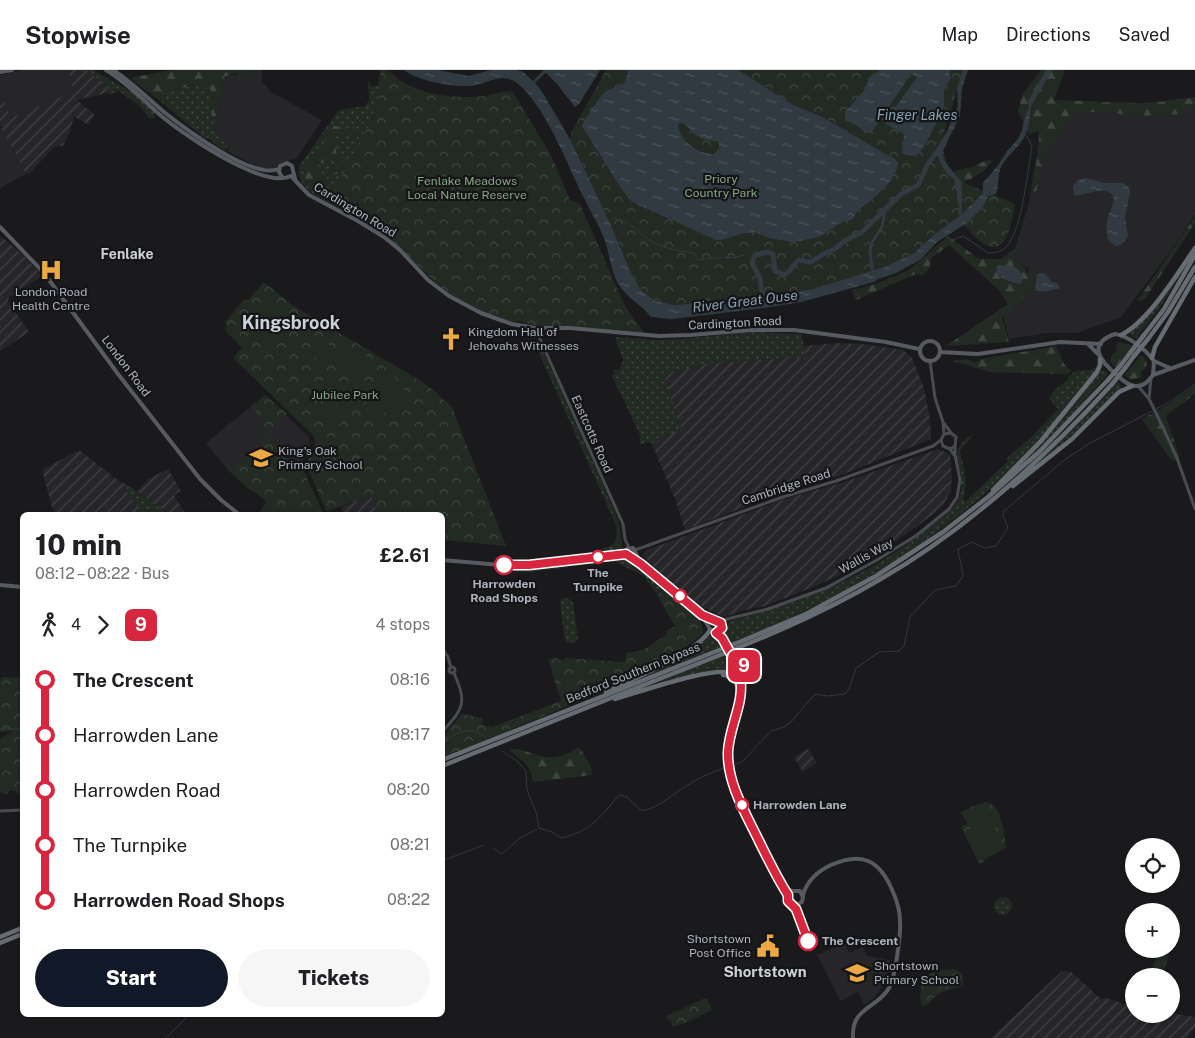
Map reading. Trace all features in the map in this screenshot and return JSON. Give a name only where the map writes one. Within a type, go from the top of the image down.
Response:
[{"type":"highway","points":[[1121,335],[1147,314],[1195,248]]},
{"type":"highway","name":"Bedford Southern Bypass","points":[[1146,337],[1195,255]]},
{"type":"highway","name":"Bedford Southern Bypass","points":[[445,759],[744,646],[808,618],[879,580],[911,560],[1002,493],[1073,428],[1168,312],[1195,267]]},
{"type":"highway","points":[[1153,360],[1154,347],[1195,277]]},
{"type":"highway","points":[[988,497],[1063,415],[1097,372],[1100,365],[1099,357]]},
{"type":"highway","name":"Bedford Southern Bypass","points":[[445,765],[806,614],[876,576],[968,514],[1040,452],[1110,382]]},
{"type":"highway","points":[[1002,493],[1018,483],[1053,455],[1085,427],[1120,392],[1132,386]]},
{"type":"highway","points":[[583,707],[680,654],[704,638],[709,628]]},
{"type":"highway","points":[[583,707],[667,683],[707,674],[730,672],[734,674]]},
{"type":"highway","points":[[707,674],[732,677],[736,682],[740,702]]},
{"type":"highway","points":[[0,937],[20,929]]},
{"type":"highway","points":[[0,943],[20,935]]},
{"type":"main road","points":[[0,72],[12,70]]},
{"type":"main road","points":[[106,70],[130,87],[159,114],[223,158],[261,175],[285,178],[291,176],[292,166],[287,163],[281,164],[278,169],[269,172],[262,171],[231,157],[175,121],[130,81],[113,70]]},
{"type":"main road","points":[[278,169],[282,177]]},
{"type":"main road","name":"Cardington Road","points":[[293,171],[296,182]]},
{"type":"main road","name":"Cardington Road","points":[[291,176],[309,195],[384,237],[400,250],[428,280],[449,296],[481,313],[500,320],[535,328],[570,328],[659,336],[751,330],[794,330],[886,342],[920,349]]},
{"type":"main road","name":"London Road","points":[[0,227],[40,268],[118,374],[200,478],[221,500],[236,512]]},
{"type":"main road","points":[[1099,357],[1101,344],[1108,336],[1115,334],[1128,338],[1153,360],[1171,368]]},
{"type":"main road","points":[[930,341],[938,345],[940,352],[936,358],[930,361],[922,358],[920,349],[925,342],[930,341]]},
{"type":"main road","points":[[940,352],[978,354],[1060,342],[1101,344]]},
{"type":"main road","points":[[1087,344],[1092,347],[1112,371],[1132,386],[1143,385],[1152,376],[1195,360]]},
{"type":"main road","points":[[1152,376],[1153,360]]},
{"type":"main road","points":[[629,555],[629,548],[635,551],[641,564]]},
{"type":"main road","points":[[445,560],[514,566],[629,555],[635,551]]},
{"type":"main road","points":[[629,555],[702,615],[717,621],[722,628],[722,638]]},
{"type":"main road","points":[[613,556],[628,560],[656,580],[661,581]]},
{"type":"main road","points":[[0,585],[20,587]]},
{"type":"main road","points":[[702,615],[712,632],[722,638],[737,665]]},
{"type":"main road","points":[[709,628],[717,621]]},
{"type":"main road","points":[[716,633],[722,628]]},
{"type":"main road","points":[[737,665],[733,670],[734,674],[740,677]]},
{"type":"main road","points":[[737,665],[743,665],[746,668],[744,675],[740,677]]},
{"type":"main road","points":[[740,677],[742,686],[740,702],[731,729],[728,752],[729,770],[747,816],[788,895],[790,903],[796,905],[802,902],[802,895],[807,885],[819,872],[847,859],[863,859],[878,866],[884,873],[898,904],[900,928],[892,982],[886,992],[859,1014],[854,1025],[853,1038]]},
{"type":"main road","points":[[783,887],[792,891],[807,885]]},
{"type":"main road","points":[[798,890],[802,895]]},
{"type":"main road","points":[[788,895],[792,891]]},
{"type":"street","name":"Eastcotts Road","points":[[535,328],[623,524],[629,548]]},
{"type":"street","points":[[930,361],[936,398],[943,422],[944,434],[941,440],[943,446]]},
{"type":"street","points":[[1149,399],[1152,376]]},
{"type":"street","points":[[1138,386],[1149,399],[1177,458],[1195,509]]},
{"type":"street","points":[[933,446],[943,446],[950,449],[955,446],[956,437],[943,422]]},
{"type":"street","points":[[944,434],[951,433]]},
{"type":"street","name":"Cambridge Road","points":[[635,551],[783,497],[836,481],[933,446],[941,440]]},
{"type":"street","name":"Wallis Way","points":[[717,621],[729,620],[768,609],[826,588],[901,546],[954,503],[960,480],[955,446]]},
{"type":"street","name":"Wallis Way","points":[[950,449],[955,455]]},
{"type":"street","points":[[722,628],[729,620]]},
{"type":"street","points":[[445,652],[451,668],[449,672],[454,673],[462,694],[462,703],[458,713],[445,728]]},
{"type":"street","points":[[0,811],[20,810]]},
{"type":"shaded area","points":[[21,70],[69,70],[74,92],[10,118],[3,100],[0,100],[0,75]]},
{"type":"shaded area","points":[[69,70],[86,70],[108,86],[107,93],[77,100],[95,115],[88,125],[74,116],[63,146],[54,147],[30,173],[26,174],[0,125],[0,100],[3,100],[11,118],[73,92]]},
{"type":"shaded area","points":[[262,70],[262,83],[267,86],[269,91],[322,120],[296,159],[279,164],[274,169],[259,168],[227,151],[230,145],[215,132],[224,77]]},
{"type":"shaded area","points":[[1195,97],[1195,214],[1180,238],[1121,317],[1077,333],[1047,333],[1009,339],[1003,315],[1030,291],[1028,267],[1011,261],[1029,203],[1035,163],[1055,100],[1144,103]]},
{"type":"shaded area","points":[[2,128],[26,174],[0,188],[0,129]]},
{"type":"shaded area","points":[[0,237],[26,258],[42,276],[9,297],[8,302],[29,332],[0,351]]},
{"type":"shaded area","points":[[838,343],[863,344],[903,350],[912,358],[924,388],[930,419],[931,439],[839,476],[778,494],[685,530],[676,501],[651,442],[681,429],[663,375],[709,363],[805,357],[804,346]]},
{"type":"shaded area","name":"King's Oak Primary School","points":[[265,395],[310,438],[308,453],[300,463],[323,512],[260,512],[266,501],[227,469],[206,443]]},
{"type":"shaded area","points":[[938,449],[950,454],[952,476],[951,491],[943,506],[867,561],[818,585],[768,605],[723,617],[699,605],[642,555],[647,550],[785,499],[841,483]]},
{"type":"shaded area","points":[[79,450],[119,481],[128,485],[126,490],[139,512],[53,512],[42,470]]},
{"type":"shaded area","points":[[168,469],[181,491],[174,495],[184,512],[163,512],[137,491],[148,479]]},
{"type":"shaded area","points":[[372,496],[376,512],[343,512],[341,507]]},
{"type":"shaded area","points":[[808,749],[817,763],[803,772],[794,757]]},
{"type":"shaded area","name":"Shortstown Primary School","points":[[842,938],[849,953],[863,947],[867,956],[890,960],[888,977],[884,984],[874,998],[864,1005],[858,992],[840,1001],[817,955],[843,944]]},
{"type":"shaded area","points":[[1062,971],[1071,972],[1101,999],[1106,998],[1125,1004],[1125,1023],[1180,1023],[1180,1014],[1195,1017],[1195,1027],[1187,1038],[991,1038]]},
{"type":"green space","points":[[86,70],[93,70],[134,93],[155,112],[155,117],[152,119],[148,117],[140,106],[119,91],[107,93],[108,86]]},
{"type":"green space","points":[[174,70],[259,70],[253,71],[246,77],[236,73],[224,77],[216,125],[211,119],[212,91],[200,84],[163,92],[158,99],[132,80],[133,77]]},
{"type":"green space","name":"Fenlake Meadows Local Nature Reserve","points":[[381,70],[388,70],[406,84],[438,95],[473,97],[508,91],[513,92],[551,155],[570,200],[580,204],[625,306],[644,333],[537,326],[500,319],[480,311],[449,294],[388,238],[356,217],[334,206],[332,195],[372,119],[380,93],[378,85]]},
{"type":"green space","name":"Priory Country Park","points":[[606,70],[963,70],[941,143],[948,166],[965,183],[1015,204],[1006,238],[1002,244],[996,247],[989,246],[974,236],[958,218],[907,257],[887,266],[813,289],[759,298],[709,303],[675,305],[655,301],[640,289],[630,271],[611,225],[570,139],[572,131]]},
{"type":"green space","points":[[1041,70],[1065,70],[1054,100],[1143,104],[1195,98],[1195,109],[1186,109],[1184,114],[1157,115],[1126,115],[1111,111],[1077,113],[1069,119],[1044,154],[1036,192],[1033,192],[1039,138],[1038,131],[1029,134],[1018,112],[1022,95]]},
{"type":"green space","points":[[368,80],[372,87],[378,85],[380,93],[365,139],[334,206],[309,191],[301,181],[299,166],[339,110],[364,106],[369,101]]},
{"type":"green space","points":[[200,84],[212,91],[211,119],[216,125],[215,132],[229,145],[225,151],[214,144],[210,138],[204,138],[158,99],[163,92]]},
{"type":"green space","points":[[329,125],[361,131],[359,137],[333,131],[337,156],[350,151],[339,173],[325,178],[322,186],[315,186],[305,179],[305,173],[322,149]],"holes":[[[334,158],[339,173],[336,170],[322,174],[319,163]]]},
{"type":"green space","points":[[987,160],[992,162],[986,169],[962,183],[954,171],[972,167]]},
{"type":"green space","points":[[1195,217],[1195,223],[1145,299],[1137,301]]},
{"type":"green space","points":[[948,236],[979,259],[1001,259],[1018,246],[1014,261],[1025,267],[1027,273],[1033,276],[1033,289],[1002,317],[1009,342],[946,346],[1008,304],[1000,291],[949,245],[931,258],[929,269],[923,275],[916,274],[856,300],[852,290],[876,284],[909,270]]},
{"type":"green space","points":[[1192,255],[1160,307],[1136,339],[1129,334],[1149,314]]},
{"type":"green space","name":"Jubilee Park","points":[[264,282],[292,305],[426,384],[452,407],[506,546],[445,540],[445,512],[376,512],[372,496],[326,511],[309,471],[312,466],[308,461],[315,445],[314,436],[233,358],[242,348],[225,330],[227,325],[225,322],[243,300],[249,299]]},
{"type":"green space","points":[[266,304],[273,305],[279,310],[284,316],[284,330],[279,336],[273,341],[266,342],[259,341],[253,336],[248,330],[247,323],[248,316],[253,310],[259,305]]},
{"type":"green space","points":[[752,332],[802,334],[805,357],[709,363],[664,375],[681,430],[651,442],[640,444],[640,435],[612,376],[615,374],[613,370],[619,370],[623,361],[615,337],[657,340]]},
{"type":"green space","points":[[321,339],[333,347],[322,362],[311,354]]},
{"type":"green space","points":[[539,342],[615,512],[611,514],[535,344]]},
{"type":"green space","points":[[1117,342],[1132,345],[1115,368],[1110,360],[1113,353],[1117,352]]},
{"type":"green space","points":[[344,343],[375,362],[362,383],[331,364]]},
{"type":"green space","points":[[1056,346],[1064,364],[1071,371],[1067,374],[990,372],[953,361],[967,359],[975,363],[981,359]]},
{"type":"green space","points":[[1141,355],[1147,364],[1141,372],[1141,378],[1131,379],[1124,376]]},
{"type":"green space","points":[[1095,367],[1097,368],[1095,372],[1034,446],[992,487],[924,542],[849,588],[770,627],[729,644],[725,632],[730,621],[809,596],[857,574],[904,546],[946,513],[957,501],[960,493],[961,477],[957,455],[958,449],[963,442],[974,434],[960,450],[965,480],[963,499],[966,501],[1058,409],[1049,398],[1057,388],[1068,380],[1069,376],[1075,371],[1091,370]]},
{"type":"green space","points":[[1104,370],[1108,374],[1065,422],[1012,475],[1069,411],[1100,371]]},
{"type":"green space","points":[[394,376],[408,396],[379,417],[364,398]]},
{"type":"green space","points":[[1116,381],[1122,389],[1033,468],[1074,428]]},
{"type":"green space","name":"Jubilee Park","points":[[341,383],[360,397],[338,427],[319,413]]},
{"type":"green space","points":[[1195,385],[1195,394],[1166,417],[1180,458],[1172,461],[1142,419],[1171,403]]},
{"type":"green space","points":[[265,395],[287,414],[266,432],[289,462],[300,463],[323,512],[260,512],[266,501],[227,469],[248,457],[265,440],[259,433],[263,421],[251,406]]},
{"type":"green space","points":[[128,485],[164,511],[139,512],[126,490]]},
{"type":"green space","points":[[615,512],[620,526],[622,548],[617,551],[600,552],[600,549],[613,545],[615,541],[615,522],[611,514]]},
{"type":"green space","points":[[619,559],[626,561],[664,587],[656,594],[644,576],[616,562],[576,566],[572,564],[574,561]]},
{"type":"green space","points":[[566,562],[569,564],[568,567],[563,568],[531,572],[515,571],[515,567]]},
{"type":"green space","points":[[665,588],[690,608],[700,620],[703,634],[667,659],[627,679],[542,717],[445,756],[445,734],[462,714],[483,718],[482,725],[492,727],[561,701],[548,659],[558,658],[558,660],[564,661],[564,658],[625,662],[626,653],[643,650],[667,634],[666,631],[675,626],[657,595]]},
{"type":"green space","points":[[563,598],[573,602],[578,639],[576,642],[568,643],[565,640],[560,602]]},
{"type":"green space","points":[[710,636],[714,637],[722,646],[631,682],[683,654]]},
{"type":"green space","points":[[727,655],[730,663],[726,669],[689,676],[639,690]]},
{"type":"green space","points":[[3,677],[20,678],[20,794],[11,790],[7,794],[0,792],[0,739],[14,730],[0,732],[0,679]]},
{"type":"green space","points":[[578,747],[586,756],[592,775],[533,782],[528,767],[509,750],[518,749],[542,756],[554,757],[566,754]]},
{"type":"green space","points":[[984,802],[990,804],[999,813],[1006,848],[985,859],[980,865],[961,827],[968,823],[960,812]]},
{"type":"green space","points":[[984,805],[1005,848],[985,858],[964,815]]},
{"type":"green space","points":[[1003,897],[1009,900],[1012,906],[1009,912],[1003,915],[997,912],[994,906],[997,900]]},
{"type":"green space","points":[[1156,958],[1168,958],[1165,968],[1153,968]]},
{"type":"green space","points":[[955,969],[963,977],[963,986],[942,992],[923,1007],[920,995],[924,980],[937,971]]},
{"type":"green space","points":[[707,999],[712,1010],[672,1027],[671,1020],[668,1020],[666,1016]]},
{"type":"water","points":[[404,70],[438,70],[468,76],[491,70],[516,70],[523,72],[541,90],[570,139],[640,289],[655,301],[675,305],[765,297],[813,289],[887,266],[914,253],[936,233],[961,215],[980,196],[983,192],[983,183],[1018,139],[1032,98],[1027,132],[1001,167],[996,194],[988,196],[983,207],[967,223],[937,242],[920,260],[874,282],[801,302],[672,319],[651,317],[619,285],[602,232],[546,119],[537,105],[517,83],[505,78],[499,78],[470,86],[454,85],[426,80]]},
{"type":"water","points":[[543,70],[600,70],[579,104],[575,107]]},
{"type":"water","points":[[628,70],[738,70],[793,105],[822,117],[896,160],[898,163],[897,169],[888,184],[858,211],[853,219],[838,224],[818,237],[791,242],[769,238],[756,232],[716,240],[632,202],[583,128],[582,125],[602,95],[606,91],[622,85],[627,77]],"holes":[[[681,123],[697,136],[719,142],[719,148],[714,154],[708,154],[696,149],[685,141],[682,136],[678,124]]]},
{"type":"water","name":"Finger Lakes","points":[[880,70],[951,70],[949,74],[951,77],[944,91],[944,108],[924,147],[917,155],[910,156],[902,153],[904,134],[884,123],[917,77],[911,74],[871,133],[864,132],[859,127],[845,120],[845,112],[867,87],[868,78]]},
{"type":"water","points":[[963,70],[968,70],[962,88],[960,116],[943,151],[945,162],[962,183],[961,196],[959,196],[955,188],[955,180],[943,167],[936,150],[958,106],[957,88]]},
{"type":"water","points":[[1086,178],[1105,183],[1122,183],[1128,186],[1130,192],[1125,218],[1128,237],[1121,245],[1115,246],[1108,240],[1107,223],[1114,199],[1113,196],[1105,191],[1074,195],[1073,186],[1078,180]]},
{"type":"water","points":[[998,265],[1017,268],[1022,274],[1021,284],[1002,278],[997,272],[996,268]]},
{"type":"water","points":[[1037,274],[1046,274],[1051,282],[1057,283],[1060,288],[1047,291],[1035,290]]},
{"type":"waterway","name":"River Great Ouse","points":[[1030,103],[1049,70]]},
{"type":"waterway","points":[[532,84],[544,72]]},
{"type":"waterway","points":[[945,236],[952,240],[963,236],[988,253],[998,252],[1006,247],[1012,239],[1016,228],[1026,184],[1032,146],[1026,135]]},
{"type":"waterway","points":[[763,301],[760,278],[752,263],[755,255],[768,252],[773,254],[775,271],[784,275],[799,260],[811,262],[835,249],[844,241],[861,233],[901,194],[918,185],[928,164],[940,148]]},
{"type":"waterway","points":[[959,191],[960,201]]},
{"type":"waterway","points":[[960,201],[960,214]]},
{"type":"waterway","points":[[873,275],[870,252],[871,244],[882,227],[886,207]]},
{"type":"waterway","points":[[613,218],[628,223],[649,240],[660,246],[694,253],[698,260],[745,255]]},
{"type":"waterway","points":[[392,240],[396,235]]},
{"type":"waterway","points":[[749,256],[754,259]]},
{"type":"waterway","points":[[731,766],[742,762],[771,731],[784,727],[791,722],[815,694],[827,696],[845,694],[849,689],[856,668],[879,652],[899,651],[904,646],[910,617],[935,590],[956,586],[963,576],[958,549],[972,542],[985,548],[996,546],[1008,528],[1003,516],[1004,511],[1063,461],[1090,443],[1170,402],[1195,384]]},
{"type":"waterway","points":[[0,729],[20,729]]},
{"type":"waterway","points":[[445,741],[466,731],[474,731],[486,737]]},
{"type":"waterway","points":[[502,751],[517,761],[526,771],[527,790],[537,815],[539,828],[552,832],[561,838],[580,832],[588,827],[600,817],[619,795],[627,797],[642,811],[658,805],[697,780],[727,767]]},
{"type":"waterway","points":[[493,848],[502,854],[520,838],[537,829]]},
{"type":"waterway","points":[[445,860],[484,845]]},
{"type":"waterway","points":[[166,1038],[187,1017]]},
{"type":"bus line","name":"9","points":[[504,565],[529,565],[626,554],[641,564],[702,615],[721,623],[722,628],[716,633],[722,638],[737,665],[743,665],[746,671],[740,677],[742,693],[729,742],[728,763],[732,780],[747,816],[788,895],[788,901],[796,909],[808,941]]},
{"type":"place","name":"London Road Health Centre","points":[[51,270]]},
{"type":"place","name":"Kingdom Hall of Jehovahs Witnesses","points":[[451,339]]},
{"type":"place","name":"King's Oak Primary School","points":[[261,458]]},
{"type":"place","name":"The Turnpike","points":[[598,557]]},
{"type":"place","name":"Harrowden Road Shops","points":[[504,565]]},
{"type":"place","name":"Harrowden Lane","points":[[742,805]]},
{"type":"place","name":"The Crescent","points":[[808,941]]},
{"type":"place","name":"Shortstown Post Office","points":[[768,946]]},
{"type":"place","name":"Shortstown Primary School","points":[[857,973]]},
{"type":"district","name":"Fenlake","points":[[127,254]]},
{"type":"district","name":"Kingsbrook","points":[[291,323]]},
{"type":"district","name":"Shortstown","points":[[765,972]]}]
